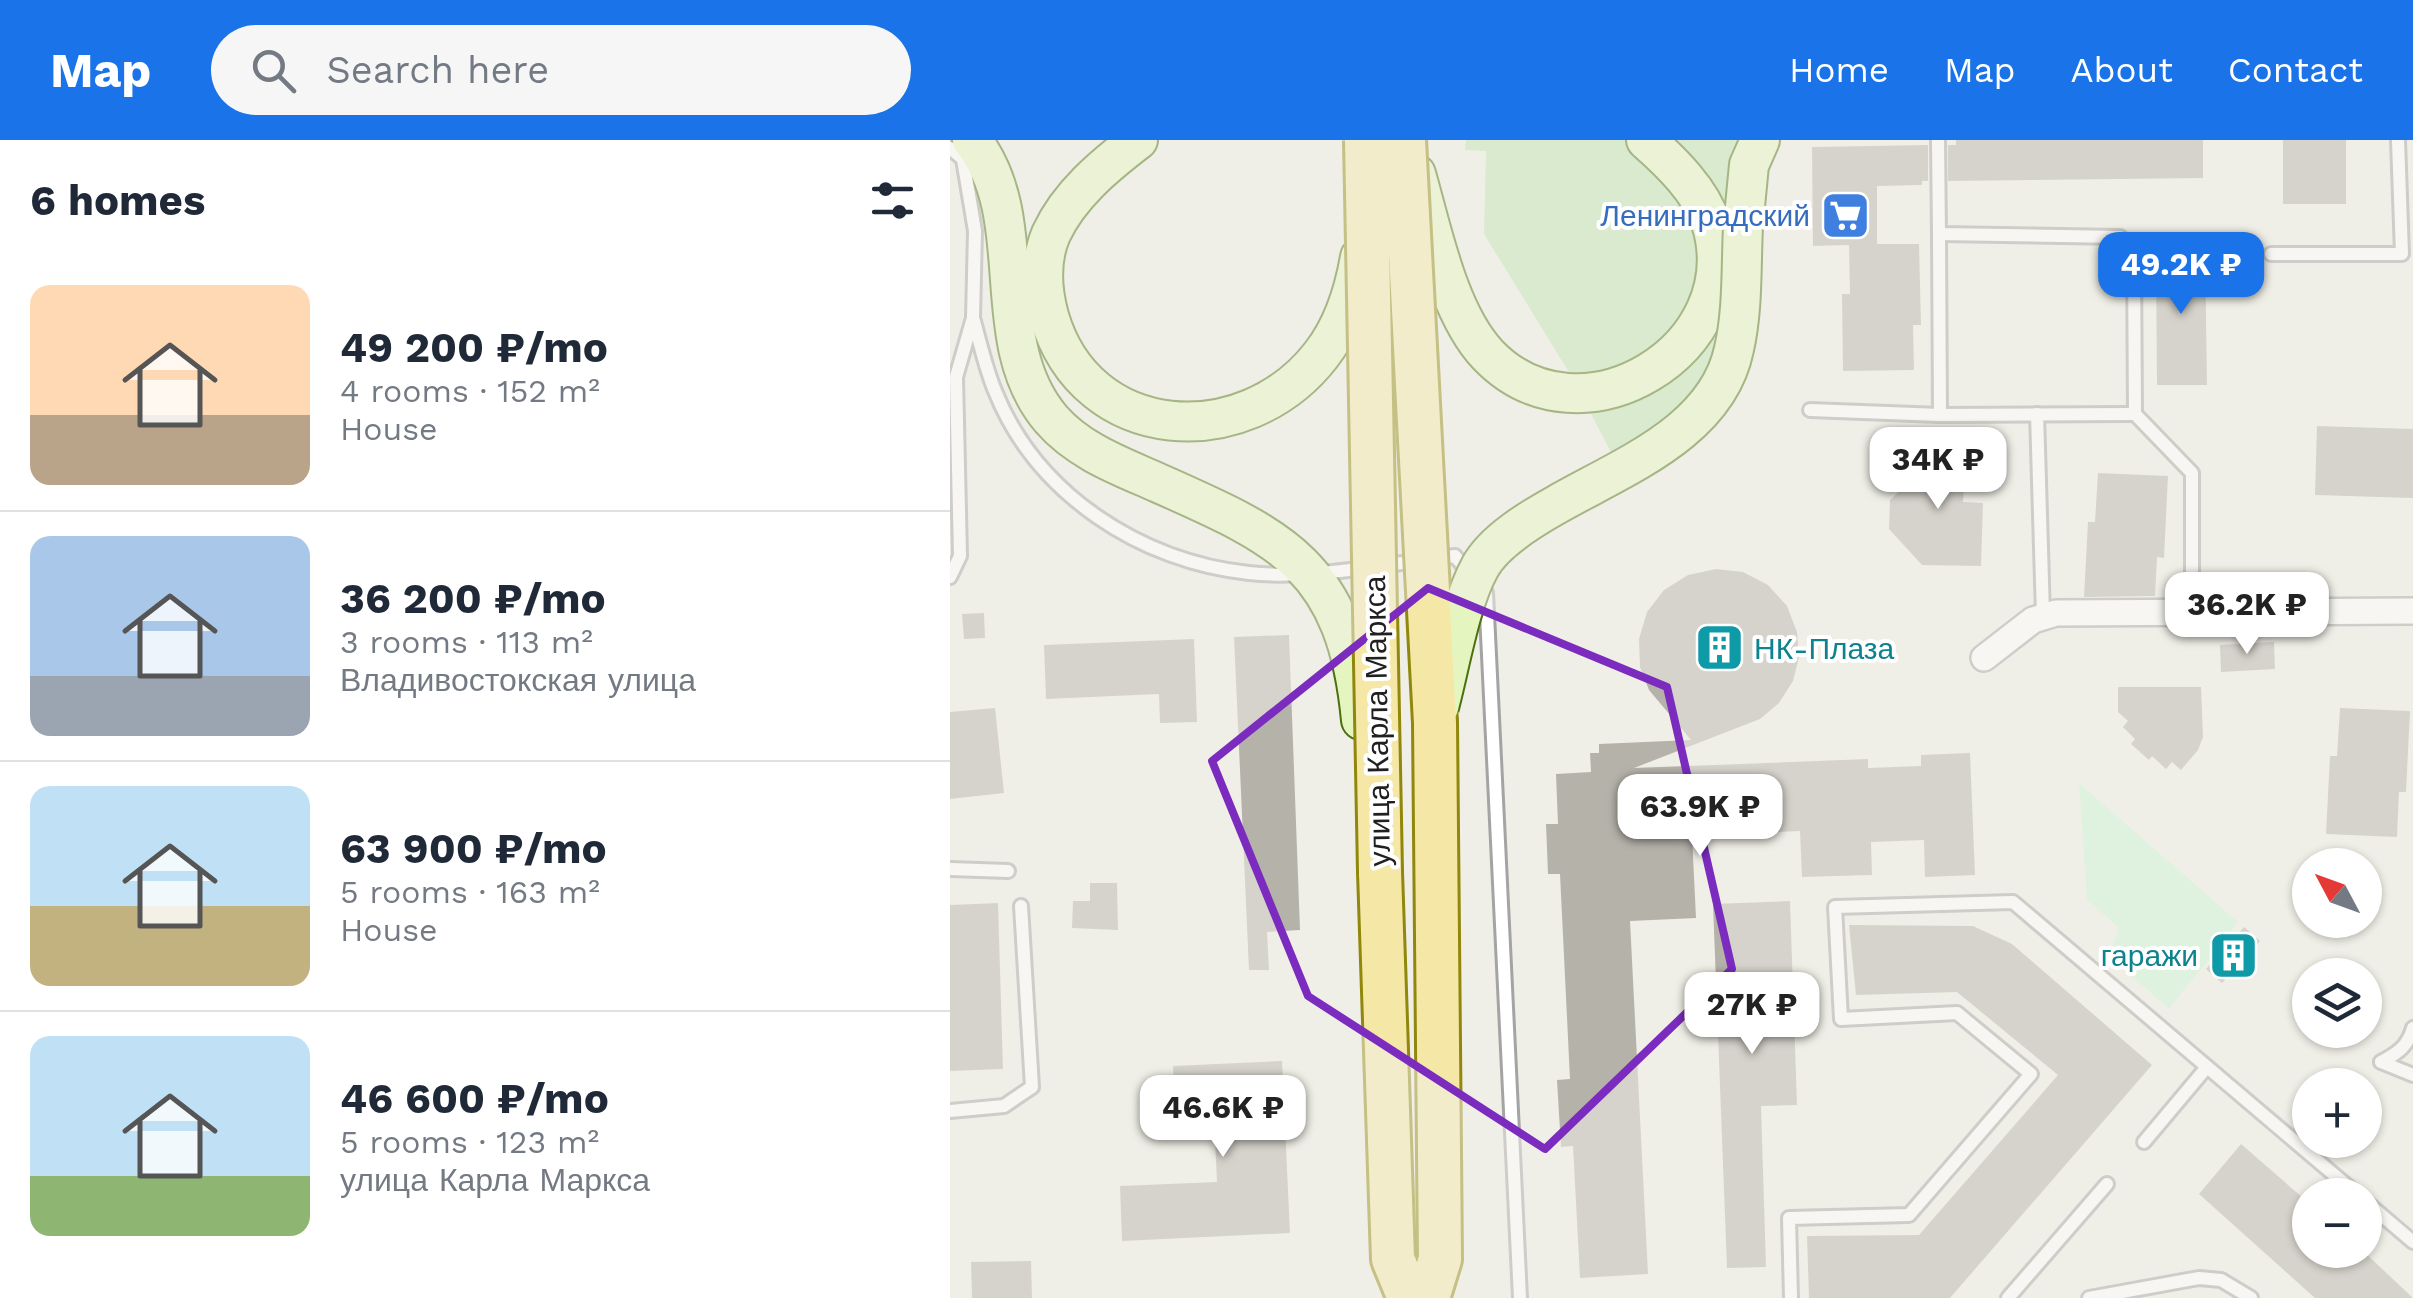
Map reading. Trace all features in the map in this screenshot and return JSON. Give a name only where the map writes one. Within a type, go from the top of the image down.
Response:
[{"type":"main road","points":[[972,140],[984,155],[984,192],[1008,246],[1019,348],[1031,388],[1051,419],[1096,454],[1258,529],[1290,552],[1308,572],[1340,626],[1357,678],[1368,807],[1380,872]]},
{"type":"main road","points":[[1138,140],[1094,176],[1059,220],[1048,244],[1043,276],[1048,311],[1060,346],[1079,374],[1107,398],[1141,414],[1180,422],[1220,420],[1258,407],[1294,382],[1320,357],[1348,304],[1362,244],[1366,140]]},
{"type":"main road","name":"улица Карла Маркса","points":[[1366,140],[1380,872],[1393,1259],[1409,1298]]},
{"type":"main road","points":[[1405,140],[1448,282],[1469,328],[1486,354],[1502,367],[1540,388],[1564,394],[1601,392],[1636,381],[1666,361],[1692,334],[1729,238],[1749,164],[1760,140]]},
{"type":"main road","name":"улица Карла Маркса","points":[[1405,140],[1435,724],[1440,1258],[1428,1298]]},
{"type":"main road","points":[[1435,724],[1470,591],[1481,565],[1500,544],[1547,510],[1679,433],[1715,395],[1734,351],[1729,238],[1711,222],[1682,177],[1646,140]]},
{"type":"street","points":[[1984,658],[2043,615],[2413,610]]},
{"type":"lane","points":[[1938,140],[1940,414]]},
{"type":"lane","points":[[2271,254],[2407,254],[2398,140]]},
{"type":"lane","points":[[950,148],[963,159],[984,192],[975,231],[972,318],[956,377],[960,556],[950,577]]},
{"type":"lane","points":[[1940,234],[2120,237],[2134,256],[2135,414],[2192,473],[2192,612]]},
{"type":"lane","points":[[972,318],[995,392],[1028,452],[1057,486],[1089,512],[1160,553],[1250,574],[1308,572],[1455,556],[1486,592],[1520,1298]]},
{"type":"lane","points":[[1810,410],[2135,414]]},
{"type":"lane","points":[[2037,414],[2043,615]]},
{"type":"lane","points":[[950,869],[1008,871]]},
{"type":"lane","points":[[1791,1298],[1789,1218],[1910,1215],[2031,1074],[1957,1014],[1841,1018],[1835,907],[2013,902],[2338,1178]]},
{"type":"lane","points":[[950,1110],[1004,1106],[1032,1086],[1021,906]]},
{"type":"lane","points":[[2413,1028],[2410,1040],[2399,1053],[2381,1062],[2413,1075]]},
{"type":"lane","points":[[2144,1142],[2207,1067]]},
{"type":"lane","points":[[2008,1298],[2107,1184]]},
{"type":"lane","points":[[2382,1216],[2413,1242]]},
{"type":"lane","points":[[2089,1298],[2199,1278],[2222,1280],[2250,1298]]},
{"type":"highlighted area","points":[[1428,588],[1667,687],[1732,969],[1545,1149],[1308,996],[1212,761]]},
{"type":"green space","points":[[1466,140],[1629,140],[1685,202],[1700,250],[1693,298],[1655,350],[1610,372],[1570,374],[1484,234],[1486,151],[1465,150]]},
{"type":"green space","points":[[1675,140],[1745,140],[1728,232],[1678,148]]},
{"type":"green space","points":[[1718,308],[1711,364],[1689,402],[1614,458],[1590,412],[1617,405]]},
{"type":"green space","points":[[2079,783],[2238,922],[2169,1009],[2110,957],[2118,927],[2087,900]]},
{"type":"building","points":[[1956,140],[2203,140],[2203,178],[1948,181],[1948,145],[1956,145]]},
{"type":"building","points":[[2283,140],[2346,140],[2346,204],[2283,204]]},
{"type":"building","points":[[1928,145],[1928,181],[1922,181],[1922,185],[1877,186],[1877,244],[1919,244],[1921,325],[1913,325],[1914,370],[1843,371],[1842,294],[1850,294],[1849,245],[1813,246],[1812,147]]},
{"type":"building","points":[[2156,249],[2205,249],[2207,385],[2157,385]]},
{"type":"building","points":[[2317,426],[2413,429],[2413,498],[2315,495]]},
{"type":"building","points":[[1947,429],[1952,483],[1964,484],[1963,502],[1983,503],[1981,566],[1922,565],[1889,529],[1890,500],[1909,482],[1925,482],[1920,432]]},
{"type":"building","points":[[2098,473],[2168,476],[2164,558],[2157,557],[2155,596],[2084,597],[2088,522],[2095,522]]},
{"type":"building","points":[[1716,569],[1743,572],[1768,585],[1787,606],[1797,632],[1799,657],[1793,681],[1779,703],[1760,719],[1634,768],[1868,759],[1868,768],[1921,766],[1921,755],[1970,753],[1975,875],[1925,877],[1924,840],[1871,842],[1872,875],[1802,877],[1800,831],[1692,836],[1696,918],[1630,921],[1648,1274],[1580,1278],[1573,1146],[1561,1147],[1557,1080],[1570,1079],[1560,874],[1548,874],[1546,824],[1558,824],[1556,774],[1591,772],[1590,753],[1599,753],[1599,744],[1691,740],[1649,690],[1640,667],[1639,639],[1647,612],[1664,590],[1688,575]]},
{"type":"building","points":[[984,613],[985,638],[964,639],[962,614]]},
{"type":"building","points":[[1289,635],[1300,930],[1267,932],[1269,970],[1249,970],[1234,637]]},
{"type":"building","points":[[1194,639],[1197,722],[1160,723],[1159,694],[1046,699],[1044,645]]},
{"type":"building","points":[[2274,642],[2275,669],[2221,672],[2220,645]]},
{"type":"building","points":[[2118,687],[2201,687],[2203,737],[2198,750],[2181,770],[2172,762],[2166,769],[2131,744],[2135,739],[2123,727],[2128,721],[2118,712]]},
{"type":"building","points":[[995,708],[1004,793],[950,799],[950,712]]},
{"type":"building","points":[[2340,708],[2410,711],[2406,792],[2399,792],[2397,837],[2326,834],[2330,756],[2337,756]]},
{"type":"building","points":[[1090,883],[1117,883],[1118,930],[1072,928],[1073,901],[1090,901]]},
{"type":"building","points":[[1790,901],[1797,1105],[1761,1106],[1766,1267],[1727,1268],[1713,904]]},
{"type":"building","points":[[998,903],[1003,1069],[950,1071],[950,905]]},
{"type":"building","points":[[1849,925],[1973,926],[2012,944],[2152,1065],[1950,1298],[1809,1298],[1807,1236],[1919,1235],[2058,1075],[1957,992],[1856,995]]},
{"type":"building","name":"гаражи","points":[[2244,927],[2260,941],[2222,983],[2206,969]]},
{"type":"building","points":[[1282,1061],[1290,1233],[1122,1241],[1120,1186],[1217,1182],[1214,1116],[1175,1118],[1173,1066]]},
{"type":"building","points":[[2241,1144],[2292,1188],[2292,1268],[2381,1268],[2413,1298],[2315,1298],[2199,1194]]},
{"type":"building","points":[[1031,1261],[1032,1298],[972,1298],[971,1262]]},
{"type":"place","name":"Ленинградский","points":[[1845,215]]},
{"type":"place","name":"НК-Плаза","points":[[1719,648]]},
{"type":"place","name":"гаражи","points":[[2233,955]]}]
